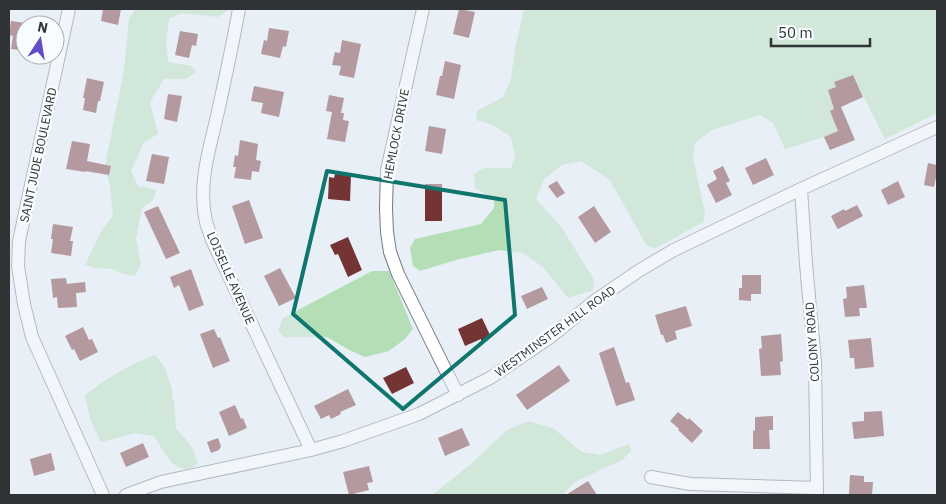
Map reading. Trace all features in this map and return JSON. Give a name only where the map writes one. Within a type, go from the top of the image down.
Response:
[{"type":"street","name":"SAINT JUDE BOULEVARD","points":[[70,9],[19,241],[18,266],[32,337],[103,495]]},
{"type":"street","name":"LOISELLE AVENUE","points":[[239,9],[204,175],[203,202],[206,222],[212,240],[311,450]]},
{"type":"street","name":"HEMLOCK DRIVE","points":[[423,9],[386,170],[388,232],[390,252],[398,274],[458,395]]},
{"type":"street","name":"WESTMINSTER HILL ROAD","points":[[126,495],[150,491],[162,482],[311,450],[400,422],[419,414],[490,378],[549,338],[596,300],[640,270],[674,250],[937,127]]},
{"type":"street","name":"COLONY ROAD","points":[[801,189],[815,362],[817,491]]},
{"type":"street","points":[[651,476],[690,484],[817,491]]},
{"type":"highlighted area","points":[[327,171],[505,200],[515,315],[403,409],[293,314]]},
{"type":"green space","points":[[136,9],[226,9],[227,11],[218,17],[182,13],[169,19],[166,43],[168,62],[192,66],[196,72],[186,79],[164,79],[150,102],[158,134],[144,142],[131,171],[138,186],[156,190],[153,200],[142,208],[136,239],[141,264],[135,276],[112,269],[85,265],[103,228],[113,216],[110,187],[105,166],[124,70],[129,18]]},
{"type":"green space","points":[[524,9],[937,9],[937,113],[885,139],[853,75],[834,82],[836,87],[828,90],[838,131],[824,137],[785,149],[773,123],[760,115],[712,130],[695,143],[693,158],[705,213],[703,222],[656,248],[647,246],[610,180],[581,161],[562,165],[544,179],[536,199],[562,228],[594,280],[593,290],[568,298],[544,268],[523,253],[499,250],[420,271],[413,266],[410,248],[415,239],[481,224],[494,208],[494,199],[475,188],[474,174],[484,168],[511,168],[515,157],[511,137],[493,125],[476,120],[477,111],[503,97],[511,79],[515,49]]},
{"type":"green space","points":[[372,271],[389,271],[413,329],[405,339],[389,351],[365,357],[327,337],[284,337],[278,331],[283,318]]},
{"type":"green space","points":[[155,355],[164,366],[171,386],[176,428],[192,447],[198,463],[191,468],[179,468],[174,464],[164,453],[154,436],[135,433],[101,442],[90,419],[85,395],[119,372]]},
{"type":"green space","points":[[528,421],[553,428],[582,452],[600,455],[629,444],[631,451],[622,460],[575,482],[562,495],[432,495],[471,464],[507,430]]},
{"type":"building","points":[[103,9],[121,9],[118,25],[101,21]]},
{"type":"building","points":[[459,9],[475,12],[469,38],[453,34]]},
{"type":"building","points":[[11,21],[15,22],[15,50],[11,49],[13,36],[9,35]]},
{"type":"building","points":[[269,28],[289,31],[286,47],[283,46],[280,58],[261,54],[264,40],[267,41]]},
{"type":"building","points":[[180,31],[198,34],[196,46],[192,45],[189,58],[175,55]]},
{"type":"building","points":[[342,40],[361,44],[354,78],[339,75],[341,66],[332,65],[335,52],[340,53]]},
{"type":"building","points":[[445,61],[461,65],[454,99],[436,95]]},
{"type":"building","points":[[853,75],[863,97],[841,107],[855,140],[830,150],[824,137],[838,131],[830,111],[834,109],[828,90],[836,87],[834,82]]},
{"type":"building","points":[[87,78],[104,82],[96,113],[83,110]]},
{"type":"building","points":[[254,86],[284,92],[279,117],[261,113],[263,103],[251,101]]},
{"type":"building","points":[[168,94],[182,96],[177,122],[164,119]]},
{"type":"building","points":[[329,95],[344,98],[341,113],[344,113],[343,120],[349,121],[345,142],[327,139],[332,112],[326,111]]},
{"type":"building","points":[[429,126],[446,129],[442,154],[425,151]]},
{"type":"building","points":[[240,140],[258,144],[256,160],[261,161],[259,172],[252,171],[251,180],[234,178],[236,167],[233,167],[235,155],[238,156]]},
{"type":"building","points":[[72,141],[90,144],[87,161],[111,166],[109,175],[66,169]]},
{"type":"building","points":[[152,154],[169,157],[164,184],[146,181]]},
{"type":"building","points":[[766,158],[774,175],[753,185],[745,168]]},
{"type":"building","points":[[928,163],[937,165],[934,187],[924,185]]},
{"type":"building","points":[[723,166],[730,181],[726,183],[732,195],[716,203],[707,185],[717,179],[713,171]]},
{"type":"building","points":[[335,174],[351,175],[350,201],[328,199],[329,177],[334,178]]},
{"type":"building","points":[[557,181],[565,193],[557,198],[548,186]]},
{"type":"building","points":[[898,181],[905,197],[888,205],[881,190]]},
{"type":"building","points":[[425,184],[442,184],[442,221],[425,221]]},
{"type":"building","points":[[249,200],[263,238],[245,244],[232,206]]},
{"type":"building","points":[[857,205],[863,216],[838,229],[831,216]]},
{"type":"building","points":[[158,206],[180,253],[166,259],[144,212]]},
{"type":"building","points":[[594,206],[611,232],[595,243],[578,217]]},
{"type":"building","points":[[53,224],[73,227],[70,241],[73,241],[71,256],[51,253]]},
{"type":"building","points":[[348,237],[362,270],[348,277],[338,254],[335,255],[330,245]]},
{"type":"building","points":[[280,268],[296,298],[279,306],[264,276]]},
{"type":"building","points":[[191,269],[204,305],[189,311],[179,285],[174,288],[170,277]]},
{"type":"building","points":[[742,275],[761,275],[761,294],[751,294],[751,301],[739,300],[739,288],[742,288]]},
{"type":"building","points":[[66,278],[67,284],[85,282],[86,292],[76,293],[77,307],[58,308],[57,297],[53,298],[51,279]]},
{"type":"building","points":[[864,285],[867,308],[859,308],[860,316],[845,317],[843,299],[847,298],[846,287]]},
{"type":"building","points":[[542,287],[548,299],[527,309],[521,296]]},
{"type":"building","points":[[686,306],[692,326],[675,331],[677,339],[666,343],[663,335],[661,335],[655,315]]},
{"type":"building","points":[[482,318],[491,337],[465,346],[458,329]]},
{"type":"building","points":[[83,327],[89,340],[92,339],[98,352],[80,361],[65,336]]},
{"type":"building","points":[[214,329],[218,338],[220,337],[230,361],[213,368],[200,334]]},
{"type":"building","points":[[781,334],[783,361],[780,362],[781,375],[761,376],[759,349],[762,348],[761,336]]},
{"type":"building","points":[[871,338],[874,367],[855,369],[854,358],[850,358],[848,340]]},
{"type":"building","points":[[614,347],[626,383],[629,382],[635,400],[616,406],[599,353]]},
{"type":"building","points":[[559,365],[570,381],[527,410],[516,395]]},
{"type":"building","points":[[406,367],[414,383],[392,394],[383,378]]},
{"type":"building","points":[[348,389],[356,405],[340,412],[341,414],[331,419],[329,415],[321,419],[314,406]]},
{"type":"building","points":[[235,405],[247,428],[229,436],[219,412]]},
{"type":"building","points":[[882,411],[884,436],[854,439],[852,422],[864,421],[864,412]]},
{"type":"building","points":[[678,412],[688,420],[689,418],[703,431],[692,443],[670,421]]},
{"type":"building","points":[[773,416],[773,430],[769,430],[770,449],[753,449],[755,417]]},
{"type":"building","points":[[462,428],[470,445],[445,456],[438,438]]},
{"type":"building","points":[[218,438],[221,446],[219,450],[211,453],[207,442]]},
{"type":"building","points":[[143,443],[149,457],[126,467],[120,453]]},
{"type":"building","points":[[51,453],[55,470],[34,476],[30,459]]},
{"type":"building","points":[[369,466],[373,482],[367,483],[369,490],[349,495],[343,472]]},
{"type":"building","points":[[850,475],[864,476],[864,482],[873,482],[872,495],[849,494]]},
{"type":"building","points":[[588,481],[597,495],[566,495]]}]
